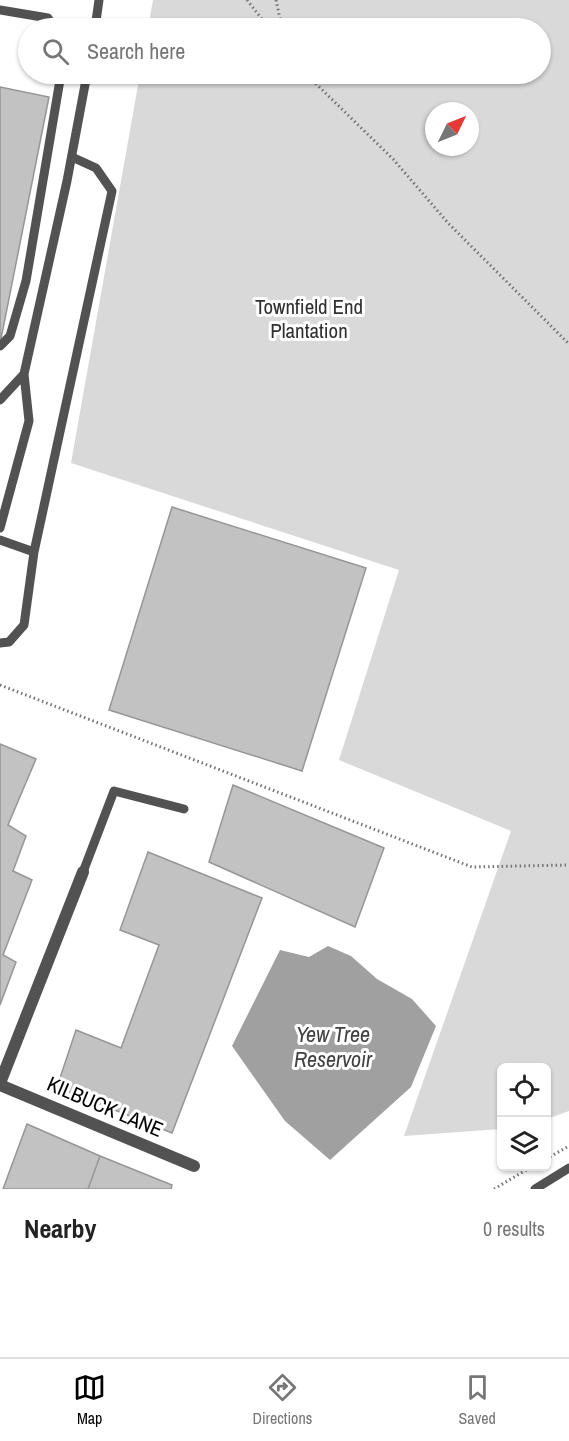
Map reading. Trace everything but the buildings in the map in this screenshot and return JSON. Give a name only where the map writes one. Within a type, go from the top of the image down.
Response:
[{"type":"street","name":"KILBUCK LANE","points":[[82,872],[0,1084],[194,1166]]},
{"type":"lane","points":[[96,18],[99,0]]},
{"type":"lane","points":[[0,10],[48,18]]},
{"type":"lane","points":[[0,346],[10,336],[26,281],[59,84]]},
{"type":"lane","points":[[0,528],[29,420],[24,374],[72,157],[85,84]]},
{"type":"lane","points":[[0,643],[9,642],[24,625],[34,552],[112,192],[96,168],[72,157]]},
{"type":"lane","points":[[0,400],[24,374]]},
{"type":"lane","points":[[0,540],[34,552]]},
{"type":"lane","points":[[82,872],[114,791],[184,809]]},
{"type":"lane","points":[[535,1189],[569,1168]]},
{"type":"path","points":[[247,0],[261,18]]},
{"type":"path","points":[[276,0],[280,18]]},
{"type":"path","points":[[316,84],[393,159],[449,224],[569,344]]},
{"type":"path","points":[[0,685],[472,867],[569,865]]},
{"type":"path","points":[[551,1156],[569,1146]]},
{"type":"path","points":[[494,1189],[526,1171]]},
{"type":"green space","name":"Townfield End Plantation","points":[[153,0],[569,0],[569,1111],[551,1118],[551,1063],[497,1063],[497,1129],[404,1136],[511,831],[339,760],[399,570],[71,463],[138,84],[551,84],[551,18],[150,18]]},
{"type":"water","name":"Yew Tree Reservoir","points":[[328,946],[351,956],[377,979],[412,999],[436,1026],[411,1087],[330,1160],[285,1121],[232,1046],[280,950],[309,957]]}]
